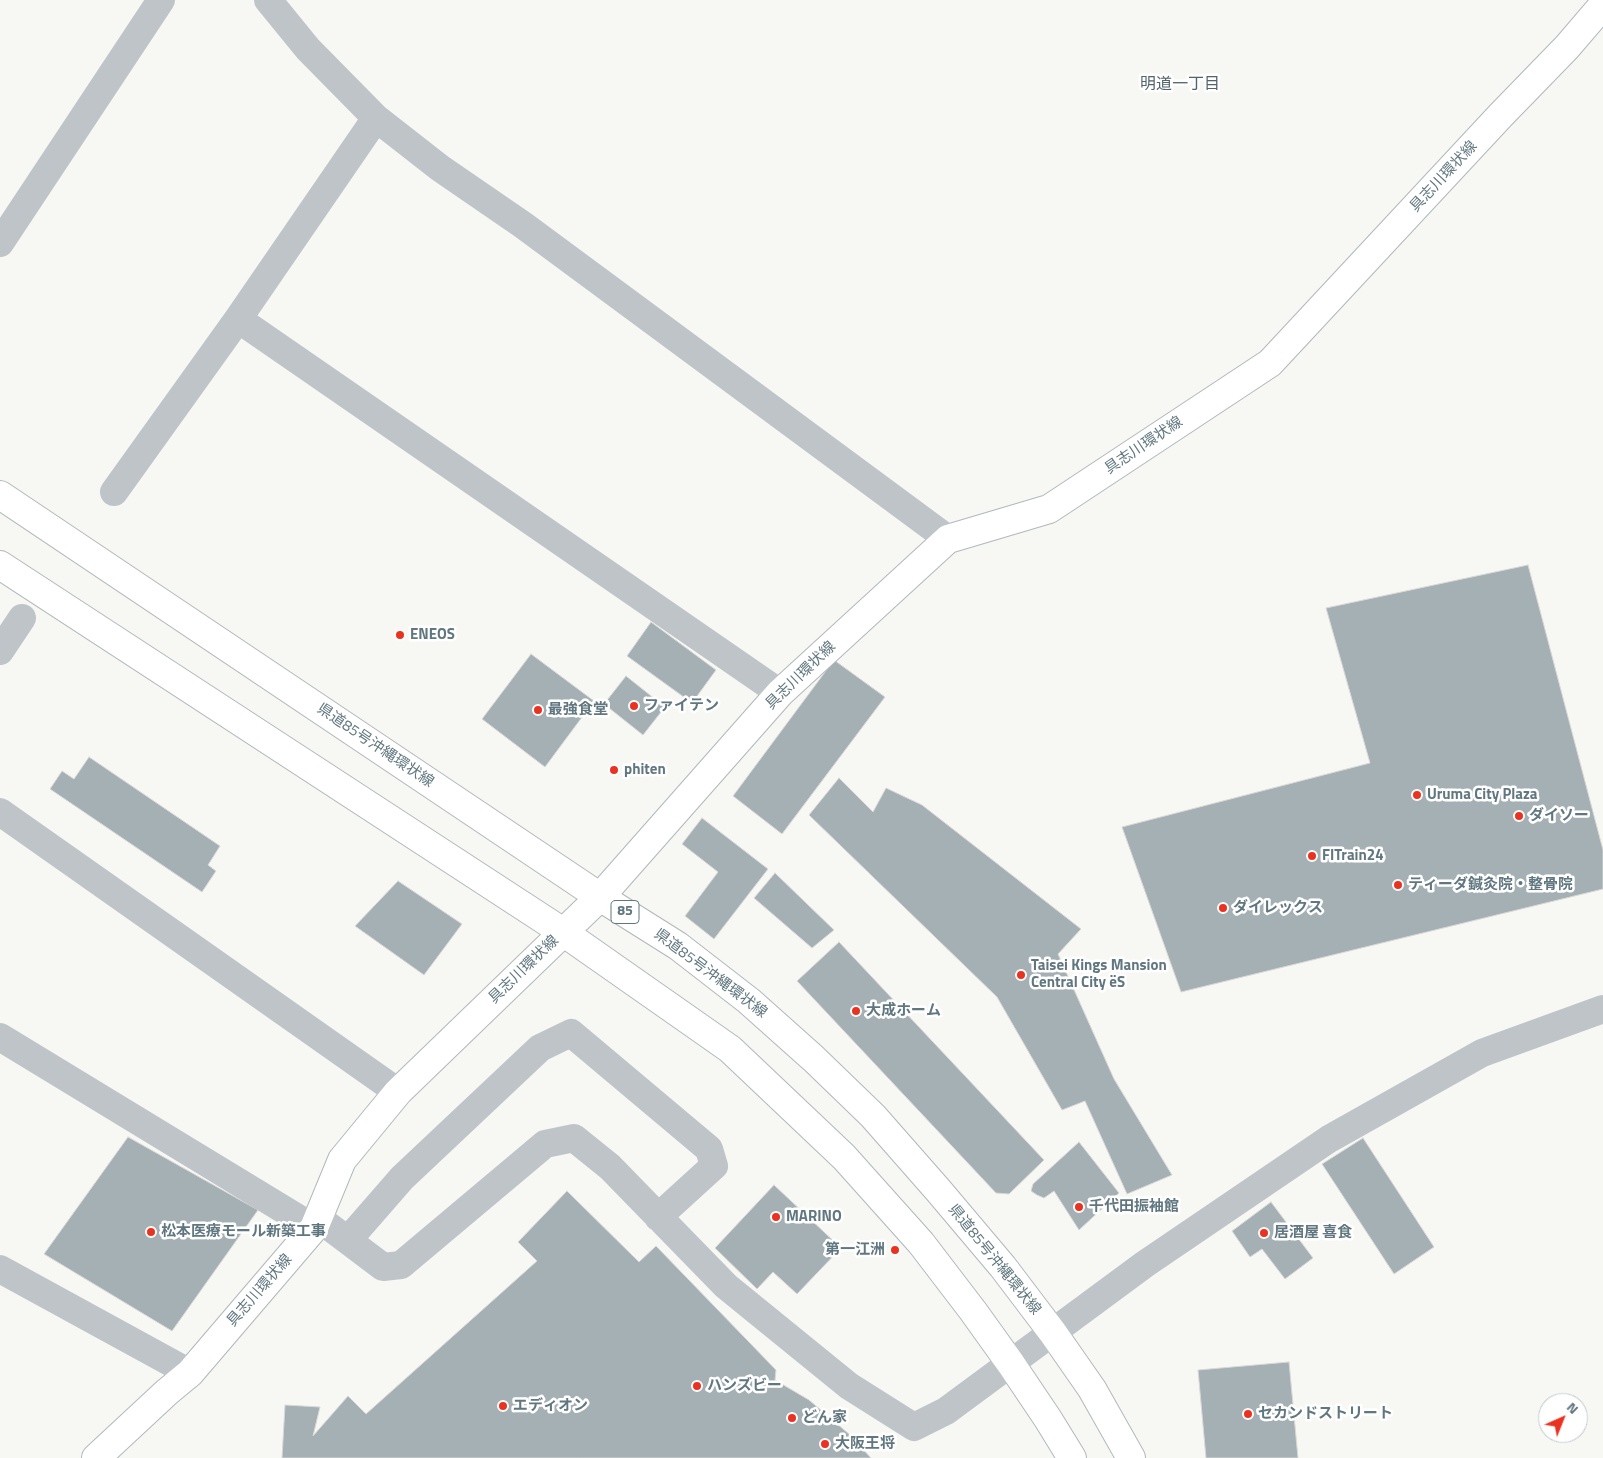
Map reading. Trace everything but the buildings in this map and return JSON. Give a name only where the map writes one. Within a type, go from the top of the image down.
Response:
[{"type":"main road","name":"具志川環状線","points":[[96,1458],[190,1373],[316,1223],[342,1160],[398,1092],[600,897],[780,693],[948,539],[1049,509],[1270,363],[1500,116],[1567,47],[1603,5]]},
{"type":"main road","name":"県道85号沖縄環状線","points":[[0,495],[600,897],[678,946],[749,1002],[814,1059],[873,1116],[1003,1267],[1092,1389],[1132,1458]]},
{"type":"main road","points":[[0,565],[563,932],[730,1049],[844,1157],[921,1243],[1011,1364],[1072,1458]]},
{"type":"street","points":[[0,243],[161,0]]},
{"type":"street","points":[[268,0],[308,49],[376,118],[440,168],[523,225],[948,539]]},
{"type":"street","points":[[114,492],[238,320],[376,118]]},
{"type":"street","points":[[238,320],[780,693]]},
{"type":"street","points":[[0,651],[22,618]]},
{"type":"street","points":[[0,812],[398,1092]]},
{"type":"street","points":[[0,1036],[316,1223],[348,1240],[383,1267],[401,1265],[545,1144],[574,1138],[610,1167],[726,1286],[849,1386],[914,1427],[946,1411],[1145,1264],[1328,1139],[1482,1053],[1603,1009]]},
{"type":"street","points":[[348,1240],[402,1178],[540,1048],[571,1033],[709,1148],[714,1166],[658,1217]]},
{"type":"street","points":[[0,1269],[190,1373]]},
{"type":"place","name":"ENEOS","points":[[400,635]]},
{"type":"place","name":"ファイテン","points":[[634,706]]},
{"type":"place","name":"最強食堂","points":[[538,710]]},
{"type":"place","name":"phiten","points":[[614,770]]},
{"type":"place","name":"Uruma City Plaza","points":[[1417,795]]},
{"type":"place","name":"ダイソー","points":[[1519,816]]},
{"type":"place","name":"FITrain24","points":[[1312,856]]},
{"type":"place","name":"ティーダ鍼灸院・整骨院","points":[[1398,885]]},
{"type":"place","name":"ダイレックス","points":[[1223,908]]},
{"type":"place","name":"Taisei Kings Mansion Central City ëS","points":[[1021,975]]},
{"type":"place","name":"大成ホーム","points":[[856,1011]]},
{"type":"place","name":"千代田振袖館","points":[[1079,1207]]},
{"type":"place","name":"MARINO","points":[[776,1217]]},
{"type":"place","name":"松本医療モール新築工事","points":[[151,1232]]},
{"type":"place","name":"居酒屋 喜食","points":[[1264,1233]]},
{"type":"place","name":"第一江洲","points":[[895,1250]]},
{"type":"place","name":"ハンズビー","points":[[697,1386]]},
{"type":"place","name":"エディオン","points":[[503,1406]]},
{"type":"place","name":"セカンドストリート","points":[[1248,1414]]},
{"type":"place","name":"どん家","points":[[792,1418]]},
{"type":"place","name":"大阪王将","points":[[825,1444]]},
{"type":"district","name":"明道一丁目","points":[[1180,85]]}]
